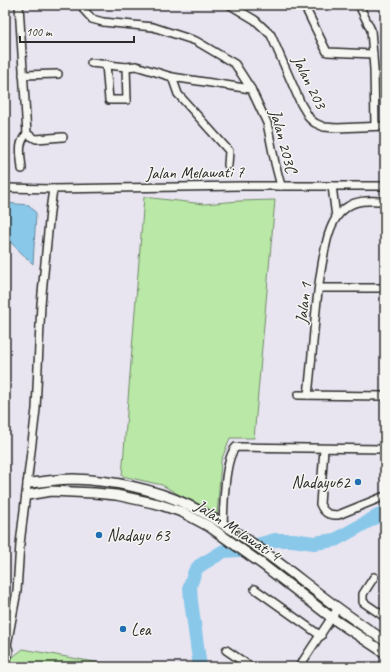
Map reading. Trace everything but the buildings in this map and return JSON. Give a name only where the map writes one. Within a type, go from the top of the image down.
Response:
[{"type":"street","points":[[19,5],[27,134],[20,144],[22,169]]},
{"type":"street","name":"Jalan 203C","points":[[84,5],[84,10],[92,19],[103,22],[153,27],[196,41],[235,64],[251,89],[267,123],[281,186]]},
{"type":"street","name":"Jalan 203","points":[[230,5],[255,20],[271,35],[301,104],[310,119],[315,123],[324,127],[337,128],[385,126]]},
{"type":"street","points":[[304,5],[327,52],[373,54]]},
{"type":"street","points":[[359,5],[371,30],[375,126]]},
{"type":"street","points":[[91,63],[142,68],[172,78],[251,89]]},
{"type":"street","points":[[106,64],[109,100],[127,100],[126,66]]},
{"type":"street","points":[[24,76],[58,74]]},
{"type":"street","points":[[172,78],[178,94],[228,151],[228,165]]},
{"type":"street","points":[[27,134],[36,139],[63,137]]},
{"type":"street","points":[[332,186],[336,217]]},
{"type":"street","name":"Jalan Melawati 7","points":[[5,188],[53,189],[385,186]]},
{"type":"street","points":[[5,667],[6,659],[9,654],[6,645],[17,591],[20,544],[36,409],[41,304],[53,189]]},
{"type":"street","points":[[336,217],[346,207],[356,202],[385,201]]},
{"type":"street","name":"Jalan 1","points":[[308,395],[319,288],[328,240],[336,217]]},
{"type":"street","points":[[319,288],[385,288]]},
{"type":"street","points":[[298,395],[385,396]]},
{"type":"street","points":[[223,524],[227,471],[232,451],[236,447],[385,449]]},
{"type":"street","points":[[324,449],[320,504],[323,511],[329,515],[338,515],[385,496]]},
{"type":"street","name":"Jalan Melawati 4","points":[[28,483],[74,479],[116,484],[142,489],[187,504],[223,524],[270,556],[338,608],[385,641]]},
{"type":"street","name":"Jalan Melawati 4","points":[[27,495],[51,491],[94,492],[158,504],[182,512],[210,527],[262,564],[332,618],[384,650]]},
{"type":"street","points":[[374,577],[363,594],[363,602],[385,617]]},
{"type":"street","points":[[255,590],[320,636]]},
{"type":"street","points":[[299,667],[338,608]]},
{"type":"street","points":[[226,650],[251,667]]},
{"type":"green space","points":[[144,197],[204,204],[275,200],[254,438],[230,438],[221,461],[217,516],[162,485],[122,476]]},
{"type":"green space","points":[[23,649],[111,665],[110,667],[5,667],[5,663]]},
{"type":"water","points":[[5,203],[29,205],[36,213],[33,264],[5,237]]},
{"type":"waterway","points":[[200,667],[190,586],[195,571],[199,566],[224,551],[239,550],[275,540],[293,540],[314,543],[335,540],[385,512]]},
{"type":"place","name":"Nadayu62","points":[[358,482]]},
{"type":"place","name":"Nadayu 63","points":[[99,535]]},
{"type":"place","name":"Lea","points":[[123,629]]}]
